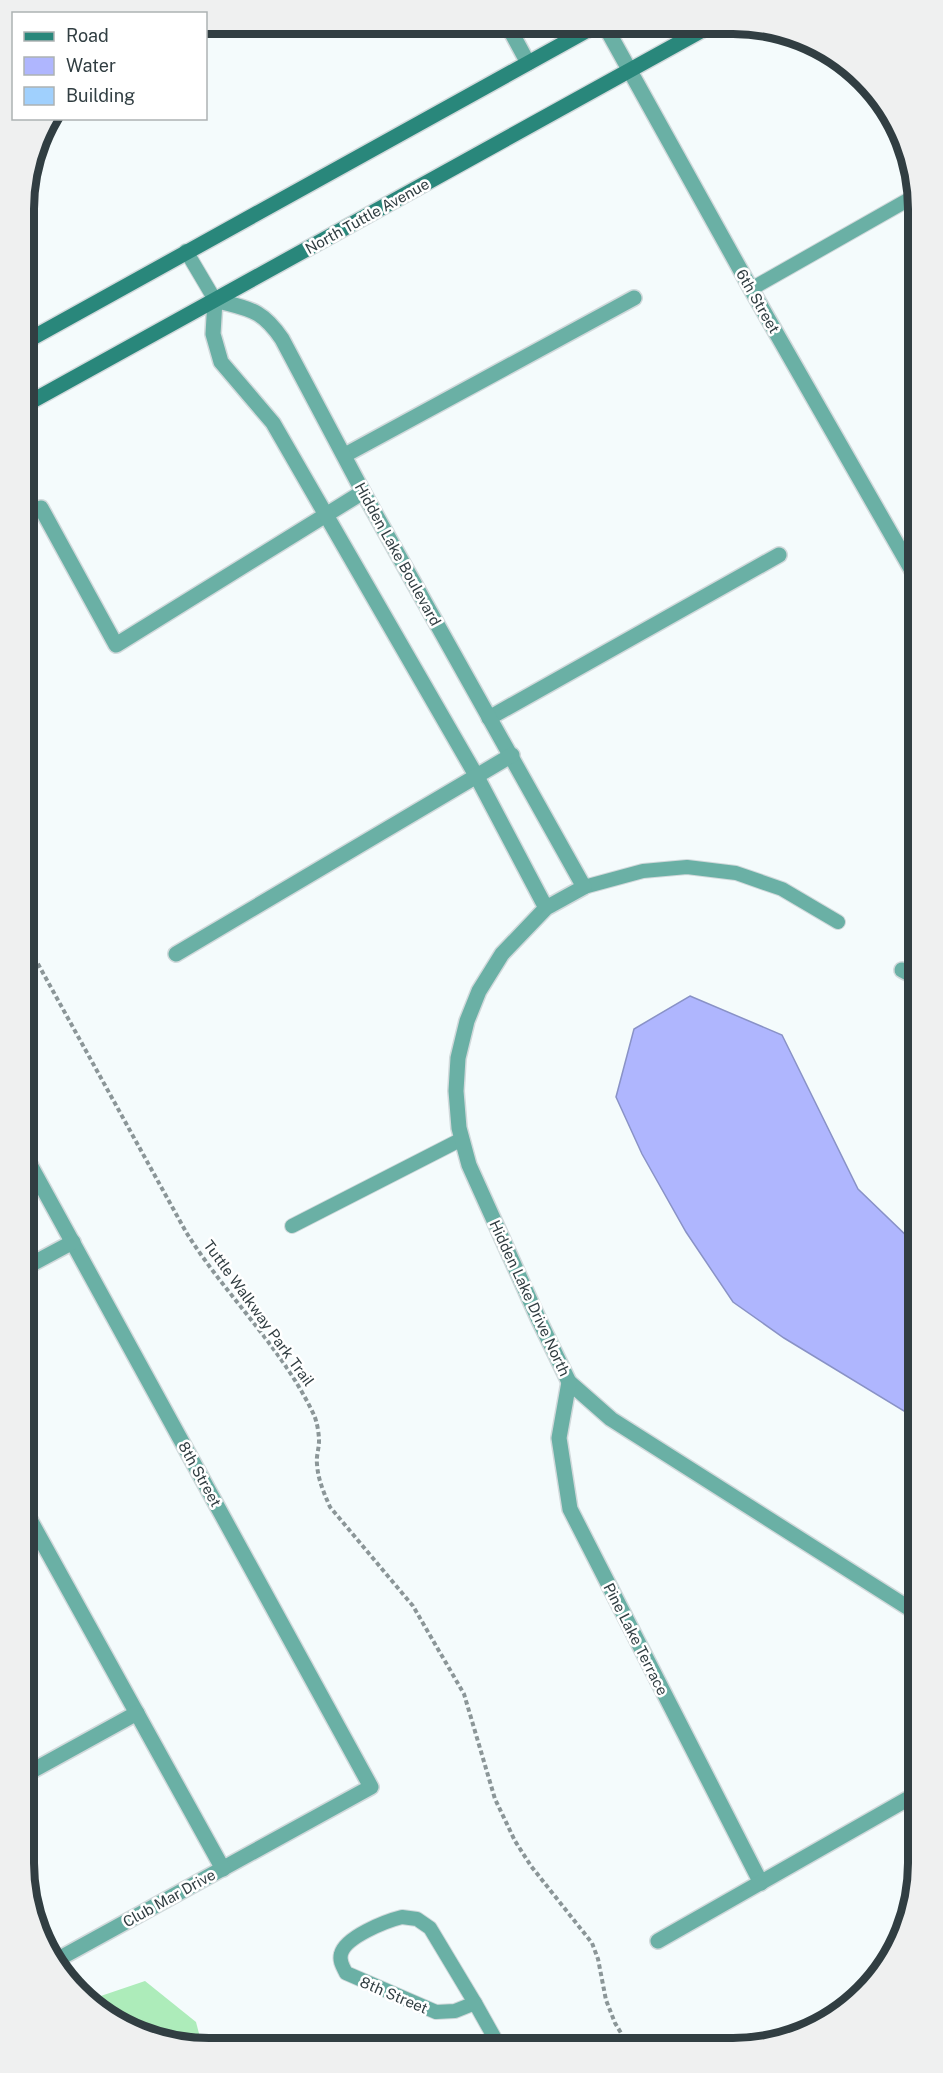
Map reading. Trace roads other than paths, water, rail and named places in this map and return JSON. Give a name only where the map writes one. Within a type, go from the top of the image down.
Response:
[{"type":"main road","points":[[35,336],[580,34]]},
{"type":"main road","name":"North Tuttle Avenue","points":[[35,400],[695,34]]},
{"type":"street","points":[[513,34],[528,63]]},
{"type":"street","name":"6th Street","points":[[609,34],[751,290],[908,564]]},
{"type":"street","points":[[345,455],[634,298]]},
{"type":"street","points":[[215,300],[213,334],[221,362],[273,423],[327,513],[477,777],[546,908]]},
{"type":"street","name":"Hidden Lake Boulevard","points":[[215,300],[254,310],[271,323],[282,339],[363,492],[584,887]]},
{"type":"street","points":[[40,508],[116,645],[363,492]]},
{"type":"street","points":[[489,718],[779,555]]},
{"type":"street","points":[[176,954],[512,755]]},
{"type":"street","name":"Hidden Lake Drive North","points":[[584,887],[546,908],[502,954],[479,991],[467,1021],[458,1058],[456,1091],[462,1139],[474,1175],[538,1318],[569,1382],[611,1419],[908,1608]]},
{"type":"street","points":[[902,970],[908,973]]},
{"type":"street","name":"8th Street","points":[[34,1173],[371,1787],[223,1869]]},
{"type":"street","points":[[34,1263],[73,1242]]},
{"type":"street","name":"Pine Lake Terrace","points":[[569,1382],[559,1438],[570,1509],[761,1883]]},
{"type":"street","name":"Club Mar Drive","points":[[34,1527],[223,1869],[62,1957]]},
{"type":"street","points":[[34,1770],[136,1713]]},
{"type":"street","points":[[657,1941],[908,1799]]},
{"type":"lane","points":[[751,290],[908,200]]},
{"type":"lane","points":[[186,251],[215,300]]},
{"type":"lane","points":[[584,887],[643,871],[687,867],[736,873],[782,889],[838,922]]},
{"type":"lane","points":[[292,1226],[462,1139]]},
{"type":"lane","name":"8th Street","points":[[475,2003],[455,2011],[436,2012],[346,1973],[341,1964],[341,1954],[349,1941],[387,1921],[402,1917],[417,1919],[430,1928],[475,2003],[495,2038]]},
{"type":"water","points":[[690,996],[782,1035],[858,1189],[908,1237],[908,1414],[784,1338],[733,1302],[686,1232],[642,1154],[616,1097],[634,1029]]}]
